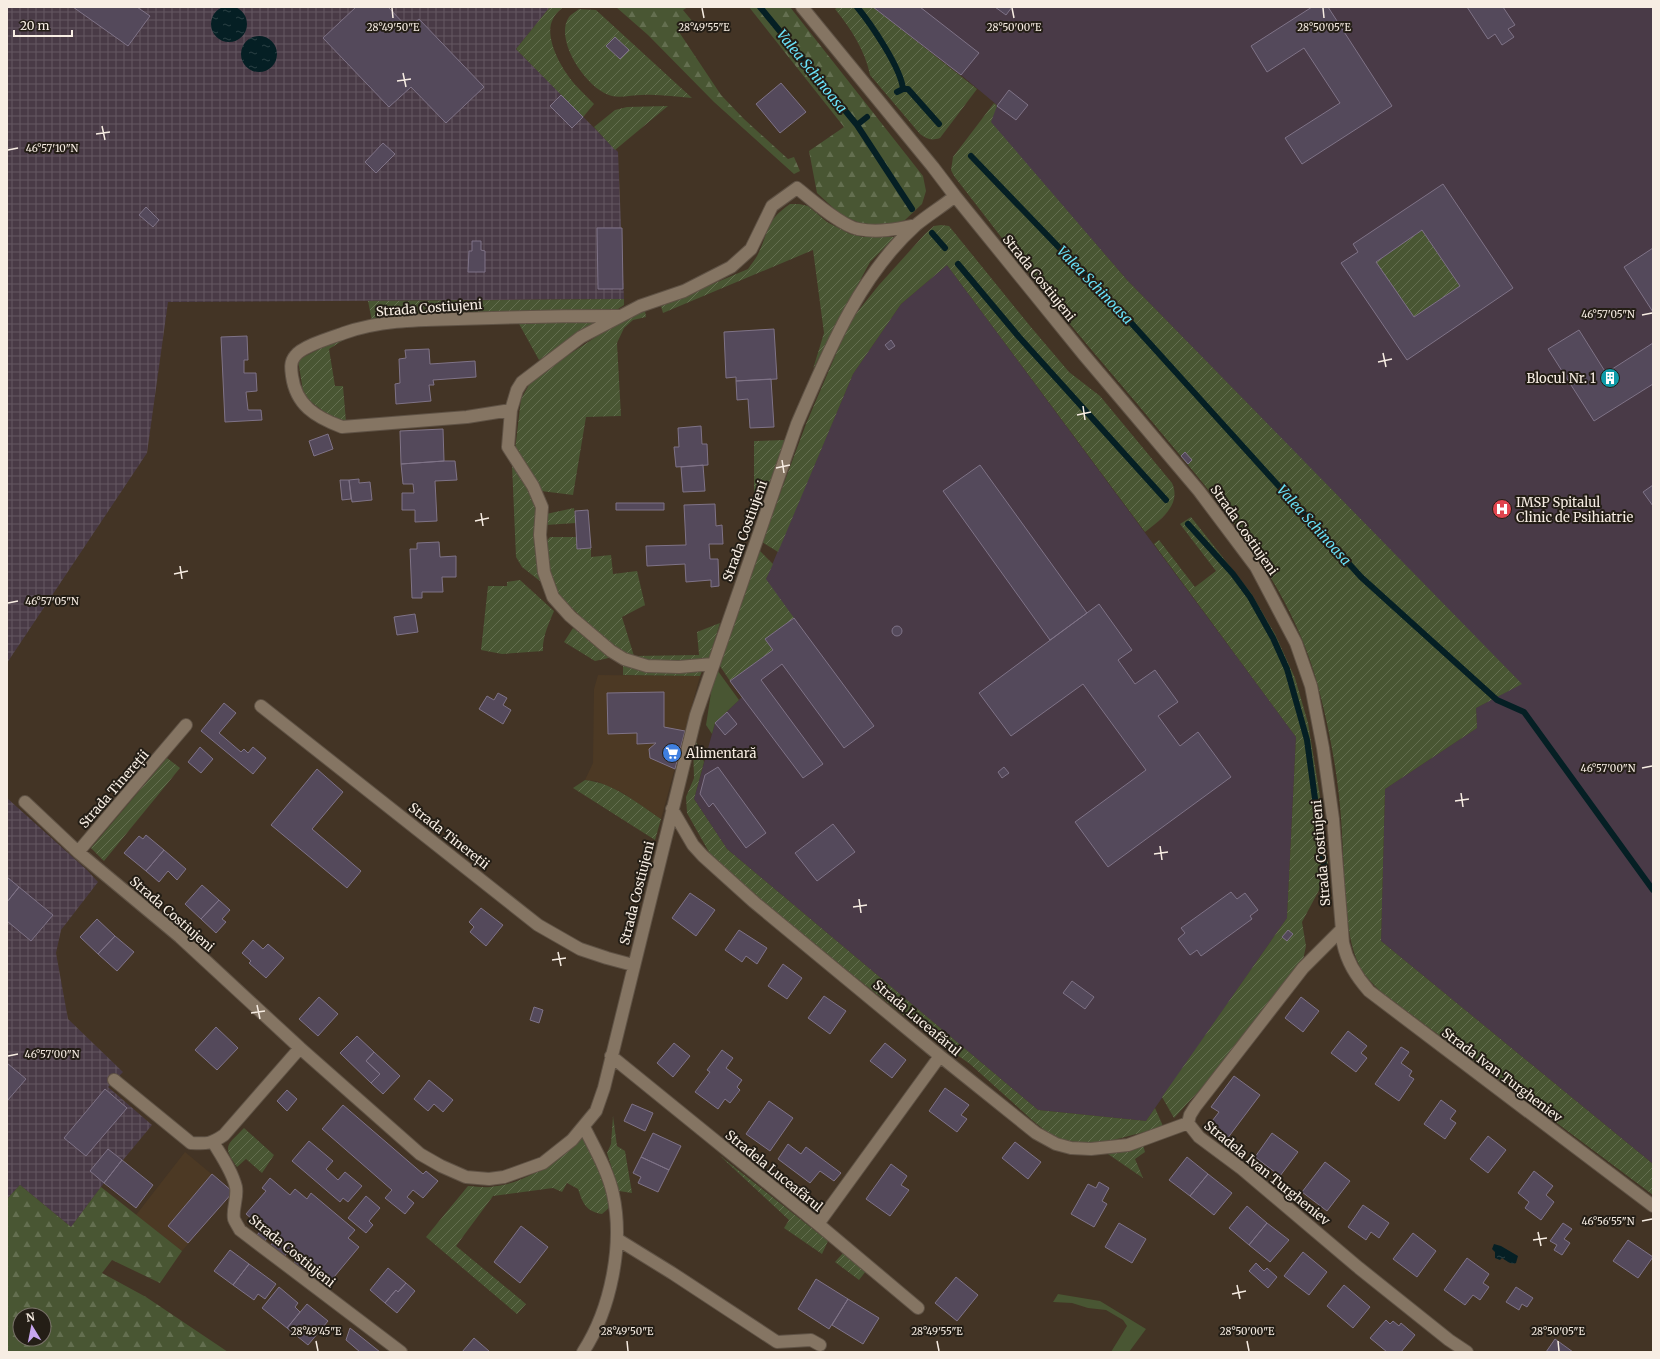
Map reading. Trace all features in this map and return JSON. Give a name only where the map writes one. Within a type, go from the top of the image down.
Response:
[{"type":"street","name":"Strada Costiujeni","points":[[802,7],[933,167],[1084,356],[1199,491],[1256,567],[1296,643],[1311,686],[1323,748],[1336,842],[1342,929],[1346,955]]},
{"type":"street","name":"Strada Costiujeni","points":[[713,664],[679,667],[647,666],[624,660],[611,651],[570,616],[553,597],[544,572],[540,535],[542,507],[533,486],[508,447],[511,410],[517,390],[522,382],[581,337],[640,306],[684,291],[730,267],[751,250],[772,206],[797,188],[836,218],[856,229],[888,231],[916,225]]},
{"type":"street","name":"Strada Costiujeni","points":[[25,802],[78,852],[180,937],[300,1048],[420,1154],[441,1166],[466,1177],[489,1179],[504,1177],[543,1163],[572,1140],[596,1111],[696,715],[797,424],[848,315],[878,266],[916,225],[955,196]]},
{"type":"street","name":"Strada Costiujeni","points":[[511,410],[467,417],[342,427],[328,422],[300,401],[293,384],[291,364],[295,355],[303,349],[344,333],[382,323],[473,318],[622,316]]},
{"type":"street","name":"Strada Tinereții","points":[[261,706],[538,924],[580,950],[633,965]]},
{"type":"street","name":"Strada Tinereții","points":[[78,852],[186,725]]},
{"type":"street","name":"Strada Luceafărul","points":[[672,809],[693,845],[703,856],[754,902],[940,1056],[1036,1133],[1056,1144],[1071,1148],[1090,1149],[1128,1145],[1188,1124]]},
{"type":"street","name":"Stradela Ivan Turgheniev","points":[[1342,929],[1303,968],[1195,1107],[1190,1115],[1188,1124],[1198,1137],[1242,1169],[1359,1268],[1449,1340],[1468,1352]]},
{"type":"street","name":"Strada Ivan Turgheniev","points":[[1346,955],[1356,976],[1369,990],[1653,1206]]},
{"type":"street","points":[[114,1080],[191,1143],[206,1144],[213,1142],[224,1135],[300,1048]]},
{"type":"street","name":"Stradela Luceafărul","points":[[611,1056],[717,1144],[818,1224],[918,1308]]},
{"type":"street","points":[[818,1224],[940,1056]]},
{"type":"street","points":[[583,1352],[592,1339],[610,1286],[616,1258],[617,1239],[613,1193],[599,1156],[584,1127]]},
{"type":"street","name":"Strada Costiujeni","points":[[213,1142],[230,1172],[236,1189],[234,1219],[240,1230],[401,1352]]},
{"type":"street","points":[[617,1239],[682,1279],[778,1342],[811,1340],[820,1345]]},
{"type":"shaded area","points":[[7,7],[550,7],[516,49],[618,152],[624,299],[168,302],[147,453],[7,663]]},
{"type":"shaded area","name":"IMSP Spitalul Clinic de Psihiatrie","points":[[873,7],[1653,7],[1653,1164],[1381,941],[1385,789],[1477,728],[1476,708],[1521,684],[1127,280],[990,122],[997,105],[961,75]]},
{"type":"shaded area","points":[[947,265],[1296,737],[1287,918],[1146,1121],[1038,1110],[727,849],[694,799],[715,723],[742,697],[730,681],[773,650],[765,639],[766,579],[853,374],[901,304]]},
{"type":"shaded area","points":[[598,675],[700,676],[661,819],[623,793],[596,781],[585,780],[593,763],[594,689]]},
{"type":"shaded area","points":[[7,798],[87,870],[98,882],[61,930],[56,953],[68,1019],[123,1072],[108,1087],[152,1125],[104,1183],[71,1227],[20,1185],[7,1199]]},
{"type":"shaded area","points":[[185,1152],[233,1192],[182,1251],[136,1215]]},
{"type":"green space","points":[[550,7],[563,7],[553,19],[550,33],[551,41],[557,57],[572,81],[594,104],[583,117],[516,49]]},
{"type":"green space","points":[[616,7],[688,7],[683,10],[693,22],[679,32],[721,95],[744,119],[788,159],[794,157],[800,171],[794,174],[714,102],[648,35]]},
{"type":"green space","points":[[749,7],[790,7],[923,176],[926,191],[922,204],[905,220],[886,226],[860,223],[841,215],[817,193],[809,151],[844,127]]},
{"type":"green space","points":[[838,7],[873,7],[977,89],[940,138],[929,139],[920,134],[870,75],[865,57],[857,40],[835,9]]},
{"type":"green space","points":[[579,9],[596,10],[692,98],[655,95],[616,97],[603,92],[593,85],[584,75],[569,51],[566,38],[565,27],[569,17]]},
{"type":"green space","points":[[994,103],[997,106],[991,122],[1127,280],[1522,684],[1476,708],[1477,728],[1385,789],[1381,941],[1653,1164],[1653,1195],[1380,991],[1368,979],[1361,969],[1353,950],[1348,920],[1340,810],[1333,752],[1320,693],[1302,640],[1285,603],[1265,568],[1242,534],[1191,469],[1056,307],[954,176],[951,170],[953,157]]},
{"type":"green space","points":[[668,106],[615,150],[594,127],[615,110],[627,107]]},
{"type":"green space","points":[[790,204],[808,206],[827,222],[850,234],[863,237],[895,237],[870,262],[813,369],[824,333],[813,250],[663,313],[661,306],[748,269],[757,256],[772,222],[782,210]]},
{"type":"green space","points":[[934,226],[949,226],[1069,372],[1100,396],[1172,483],[1174,498],[1172,505],[1163,517],[1145,532],[947,265],[901,304],[853,374],[778,552],[762,542],[806,424],[850,321],[879,285],[925,234]]},
{"type":"green space","points":[[1422,230],[1460,286],[1414,317],[1376,262]]},
{"type":"green space","points":[[624,299],[624,305],[615,311],[372,321],[368,301]]},
{"type":"green space","points":[[645,311],[646,317],[633,320],[624,328],[617,343],[621,416],[586,417],[573,495],[541,491],[515,450],[521,399],[530,383],[550,367],[608,329],[631,316]]},
{"type":"green space","points":[[601,320],[539,360],[518,322]]},
{"type":"green space","points":[[350,336],[329,349],[335,386],[343,386],[346,422],[335,420],[306,398],[303,391],[298,360],[331,343]]},
{"type":"green space","points":[[784,440],[783,449],[768,493],[754,493],[754,441]]},
{"type":"green space","points":[[512,465],[532,494],[536,508],[545,585],[522,567],[516,557]]},
{"type":"green space","points":[[574,508],[576,523],[546,525],[546,514]]},
{"type":"green space","points":[[1191,517],[1251,593],[1275,634],[1295,678],[1308,723],[1323,815],[1328,865],[1325,879],[1302,922],[1306,946],[1303,960],[1218,1070],[1174,1118],[1162,1097],[1287,918],[1296,737],[1154,544],[1159,540],[1195,587],[1216,571],[1180,524]]},
{"type":"green space","points":[[550,537],[576,537],[577,549],[591,548],[591,557],[611,555],[613,574],[637,571],[645,605],[622,617],[634,656],[699,655],[697,632],[720,623],[709,659],[688,662],[641,660],[627,656],[599,635],[557,593],[550,573],[545,543]]},
{"type":"green space","points":[[760,551],[773,564],[766,579],[794,618],[765,639],[773,650],[730,681],[718,663]]},
{"type":"green space","points":[[520,580],[554,611],[545,636],[543,651],[502,654],[481,650],[488,586],[507,586],[507,582]]},
{"type":"green space","points":[[573,628],[613,657],[595,661],[564,642]]},
{"type":"green space","points":[[623,664],[659,671],[702,671],[700,676],[623,675]]},
{"type":"green space","points":[[715,667],[739,700],[715,723],[712,734],[706,725]]},
{"type":"green space","points":[[695,739],[704,762],[694,799],[727,849],[1038,1110],[1146,1121],[1155,1108],[1163,1126],[1098,1144],[1074,1144],[1052,1136],[970,1064],[926,1033],[854,976],[714,861],[687,813],[686,797],[694,778],[693,745]]},
{"type":"green space","points":[[167,758],[180,768],[104,861],[91,848]]},
{"type":"green space","points":[[585,780],[606,785],[615,789],[661,819],[655,840],[573,788]]},
{"type":"green space","points":[[613,1116],[617,1146],[625,1151],[632,1193],[619,1191],[607,1153],[611,1144]]},
{"type":"green space","points":[[244,1128],[274,1155],[262,1173],[246,1159],[237,1167],[229,1154],[228,1146]]},
{"type":"green space","points":[[584,1135],[604,1182],[610,1205],[608,1209],[602,1214],[592,1211],[583,1202],[578,1189],[567,1183],[562,1192],[553,1188],[493,1196],[456,1246],[526,1304],[517,1314],[426,1237],[468,1186],[490,1187],[518,1181],[541,1169]]},
{"type":"green space","points":[[1143,1145],[1145,1152],[1135,1159],[1143,1178],[1105,1152]]},
{"type":"green space","points":[[719,1155],[828,1241],[822,1254],[784,1228],[789,1220]]},
{"type":"green space","points":[[20,1185],[71,1227],[101,1187],[182,1251],[160,1283],[112,1260],[102,1273],[146,1297],[228,1352],[7,1352],[7,1199]]},
{"type":"green space","points":[[843,1253],[866,1271],[859,1280],[835,1262]]},
{"type":"green space","points":[[1058,1294],[1100,1301],[1146,1329],[1129,1352],[1111,1352],[1127,1326],[1123,1320],[1106,1310],[1088,1308],[1072,1303],[1053,1302]]},
{"type":"water","points":[[233,6],[242,11],[246,17],[246,31],[242,37],[233,42],[225,42],[216,37],[212,31],[211,20],[216,11],[222,7]]},
{"type":"water","points":[[263,36],[272,41],[276,47],[276,61],[272,67],[263,72],[255,72],[246,67],[242,61],[241,50],[246,41],[252,37]]},
{"type":"water","points":[[1494,1244],[1501,1246],[1518,1256],[1516,1263],[1511,1263],[1502,1258],[1500,1260],[1495,1258],[1495,1252],[1492,1249]]},
{"type":"building","points":[[73,7],[137,7],[150,16],[128,46]]},
{"type":"building","points":[[356,7],[388,7],[408,28],[419,19],[484,87],[446,123],[411,87],[389,107],[323,38]]},
{"type":"building","points":[[873,7],[920,7],[979,53],[961,75]]},
{"type":"building","points":[[995,7],[1012,7],[1006,15]]},
{"type":"building","points":[[1312,7],[1328,7],[1392,106],[1302,164],[1285,138],[1340,103],[1304,48],[1267,72],[1251,46]]},
{"type":"building","points":[[1467,7],[1503,7],[1515,25],[1508,29],[1514,37],[1502,45],[1495,34],[1488,39]]},
{"type":"building","points":[[615,37],[629,50],[620,59],[606,46]]},
{"type":"building","points":[[781,83],[806,112],[780,133],[756,104]]},
{"type":"building","points":[[1009,90],[1028,105],[1016,120],[997,106]]},
{"type":"building","points":[[561,95],[583,117],[572,128],[550,106]]},
{"type":"building","points":[[383,143],[395,154],[376,173],[365,162]]},
{"type":"building","points":[[1443,184],[1513,288],[1407,360],[1341,263],[1358,252],[1353,244]],"holes":[[[1422,230],[1460,286],[1414,317],[1376,262]]]},
{"type":"building","points":[[146,207],[159,220],[153,227],[139,215]]},
{"type":"building","points":[[597,228],[622,228],[623,289],[598,289]]},
{"type":"building","points":[[472,241],[481,241],[481,250],[485,251],[485,272],[468,272],[469,251],[472,251]]},
{"type":"building","points":[[1653,248],[1653,312],[1624,267]]},
{"type":"building","points":[[774,329],[777,379],[736,381],[736,377],[726,378],[724,332]]},
{"type":"building","name":"Blocul Nr. 1","points":[[1579,330],[1606,373],[1653,343],[1653,384],[1594,421],[1548,349]]},
{"type":"building","points":[[247,336],[248,360],[244,360],[244,373],[256,373],[257,391],[246,392],[248,410],[261,410],[262,420],[225,422],[221,337]]},
{"type":"building","points":[[891,340],[895,346],[889,350],[885,345]]},
{"type":"building","points":[[429,349],[430,364],[475,361],[476,377],[433,380],[434,385],[429,385],[431,401],[396,404],[395,384],[400,383],[399,359],[406,358],[405,350]]},
{"type":"building","points":[[771,379],[774,427],[750,428],[748,399],[737,400],[736,381]]},
{"type":"building","points":[[701,426],[702,444],[707,444],[708,465],[676,467],[674,447],[679,447],[678,428]]},
{"type":"building","points":[[443,429],[444,461],[401,464],[400,431]]},
{"type":"building","points":[[328,434],[333,449],[314,456],[309,441]]},
{"type":"building","points":[[1185,452],[1192,460],[1188,464],[1181,456]]},
{"type":"building","points":[[455,461],[457,480],[435,481],[437,521],[415,522],[415,510],[402,510],[402,493],[414,493],[413,484],[403,484],[401,464]]},
{"type":"building","points":[[703,465],[705,491],[683,492],[681,467]]},
{"type":"building","points":[[980,465],[1087,613],[1050,640],[943,491]]},
{"type":"building","points":[[359,479],[359,483],[370,482],[372,500],[352,502],[349,480]]},
{"type":"building","points":[[340,480],[349,480],[351,499],[342,500]]},
{"type":"building","points":[[1653,485],[1653,506],[1643,492]]},
{"type":"building","points":[[616,503],[664,503],[664,510],[616,510]]},
{"type":"building","points":[[715,504],[716,526],[722,525],[723,544],[709,544],[710,559],[718,559],[719,586],[711,587],[711,580],[686,582],[685,564],[647,566],[646,546],[686,545],[684,505]]},
{"type":"building","points":[[588,510],[591,548],[577,549],[575,511]]},
{"type":"building","points":[[439,542],[440,557],[456,556],[456,577],[442,577],[443,592],[422,592],[422,598],[412,598],[410,549],[417,549],[417,543]]},
{"type":"building","points":[[1099,604],[1132,650],[1118,660],[1135,684],[1155,670],[1178,702],[1158,716],[1180,746],[1198,732],[1231,777],[1108,867],[1075,822],[1146,770],[1083,684],[1011,736],[979,693]]},
{"type":"building","points":[[415,614],[418,632],[397,635],[394,617]]},
{"type":"building","points":[[794,618],[874,726],[844,748],[782,664],[761,680],[823,764],[803,778],[730,681],[773,650],[765,639]]},
{"type":"building","points":[[897,626],[902,631],[897,636],[892,631]]},
{"type":"building","points":[[664,692],[664,727],[685,731],[675,769],[650,758],[649,749],[656,743],[637,744],[637,733],[608,734],[607,693]]},
{"type":"building","points":[[498,693],[507,698],[503,705],[511,710],[503,724],[479,709],[487,696],[494,700]]},
{"type":"building","points":[[224,703],[236,713],[219,733],[241,752],[244,749],[248,753],[253,747],[266,758],[253,774],[201,731]]},
{"type":"building","points":[[727,712],[737,724],[725,735],[715,723]]},
{"type":"building","points":[[200,747],[213,759],[201,773],[188,762]]},
{"type":"building","points":[[718,767],[766,833],[746,848],[713,803],[709,807],[700,794],[705,775]]},
{"type":"building","points":[[1004,767],[1009,773],[1002,778],[998,772]]},
{"type":"building","points":[[317,769],[343,792],[312,829],[361,871],[347,888],[271,825]]},
{"type":"building","points":[[833,824],[855,852],[817,881],[795,853]]},
{"type":"building","points":[[146,835],[164,850],[146,871],[124,853],[139,836],[143,839]]},
{"type":"building","points":[[164,850],[186,869],[177,880],[168,871],[159,882],[146,871]]},
{"type":"building","points":[[7,877],[19,887],[7,902]]},
{"type":"building","points":[[202,885],[219,900],[201,919],[185,904]]},
{"type":"building","points":[[19,887],[53,915],[31,941],[7,921],[7,902]]},
{"type":"building","points":[[1231,892],[1237,899],[1245,893],[1258,910],[1250,916],[1252,919],[1201,956],[1197,950],[1190,955],[1178,939],[1185,933],[1181,928]]},
{"type":"building","points":[[690,893],[715,910],[696,936],[672,918]]},
{"type":"building","points":[[219,900],[230,910],[222,919],[226,922],[216,933],[201,919]]},
{"type":"building","points":[[481,908],[503,925],[486,946],[470,932],[474,927],[469,922]]},
{"type":"building","points":[[97,919],[115,936],[98,954],[80,937]]},
{"type":"building","points":[[739,930],[767,948],[757,964],[746,956],[742,962],[725,950]]},
{"type":"building","points":[[1288,930],[1293,934],[1287,941],[1282,937]]},
{"type":"building","points":[[115,936],[134,952],[117,971],[98,954]]},
{"type":"building","points":[[253,940],[263,949],[268,944],[284,958],[266,978],[249,963],[251,961],[242,953]]},
{"type":"building","points":[[783,964],[802,978],[787,999],[768,986]]},
{"type":"building","points":[[1072,981],[1094,997],[1085,1009],[1063,993]]},
{"type":"building","points":[[824,996],[846,1011],[830,1034],[808,1018]]},
{"type":"building","points":[[319,997],[338,1014],[318,1036],[299,1019]]},
{"type":"building","points":[[1301,997],[1319,1011],[1303,1032],[1285,1018]]},
{"type":"building","points":[[534,1007],[543,1010],[539,1023],[530,1020]]},
{"type":"building","points":[[216,1027],[238,1048],[217,1070],[195,1050]]},
{"type":"building","points":[[1348,1031],[1367,1046],[1361,1053],[1367,1058],[1356,1072],[1331,1053]]},
{"type":"building","points":[[357,1036],[374,1052],[366,1061],[380,1074],[371,1083],[340,1053]]},
{"type":"building","points":[[674,1043],[690,1056],[673,1077],[657,1063]]},
{"type":"building","points":[[885,1043],[906,1060],[892,1078],[870,1061]]},
{"type":"building","points":[[1401,1047],[1409,1052],[1401,1063],[1412,1071],[1409,1076],[1414,1079],[1399,1101],[1375,1084]]},
{"type":"building","points":[[722,1050],[733,1058],[726,1068],[742,1080],[737,1087],[740,1090],[730,1103],[725,1099],[718,1109],[695,1092],[710,1072],[707,1070]]},
{"type":"building","points":[[374,1052],[400,1076],[383,1094],[371,1083],[380,1074],[366,1061]]},
{"type":"building","points":[[7,1063],[26,1079],[7,1101]]},
{"type":"building","points":[[1234,1076],[1260,1095],[1227,1139],[1209,1125],[1219,1112],[1211,1107]]},
{"type":"building","points":[[429,1080],[453,1100],[443,1112],[434,1104],[428,1111],[414,1099]]},
{"type":"building","points":[[945,1088],[969,1105],[961,1115],[967,1119],[957,1132],[929,1111]]},
{"type":"building","points":[[105,1089],[127,1108],[86,1156],[64,1138]]},
{"type":"building","points":[[287,1090],[297,1099],[287,1111],[277,1101]]},
{"type":"building","points":[[1441,1100],[1456,1111],[1450,1119],[1456,1123],[1445,1139],[1424,1124]]},
{"type":"building","points":[[769,1101],[793,1118],[770,1151],[746,1134]]},
{"type":"building","points":[[632,1104],[653,1113],[645,1131],[624,1121]]},
{"type":"building","points":[[343,1105],[423,1174],[426,1171],[438,1181],[423,1198],[413,1190],[407,1197],[414,1203],[405,1214],[385,1198],[392,1190],[322,1129]]},
{"type":"building","points":[[653,1133],[681,1146],[669,1170],[641,1157]]},
{"type":"building","points":[[1272,1133],[1298,1152],[1280,1176],[1255,1157]]},
{"type":"building","points":[[1488,1136],[1506,1150],[1488,1173],[1470,1159]]},
{"type":"building","points":[[309,1141],[333,1161],[326,1169],[338,1180],[345,1172],[362,1186],[348,1202],[343,1198],[340,1202],[292,1161]]},
{"type":"building","points":[[1015,1142],[1041,1162],[1028,1179],[1002,1158]]},
{"type":"building","points":[[788,1144],[801,1154],[806,1147],[841,1173],[834,1181],[820,1171],[810,1183],[778,1159]]},
{"type":"building","points":[[108,1149],[122,1160],[104,1183],[90,1171]]},
{"type":"building","points":[[641,1157],[669,1170],[658,1192],[638,1183],[641,1177],[633,1173]]},
{"type":"building","points":[[1187,1157],[1208,1174],[1190,1196],[1169,1180]]},
{"type":"building","points":[[122,1160],[153,1185],[136,1208],[104,1183]]},
{"type":"building","points":[[1325,1162],[1350,1181],[1327,1211],[1302,1192]]},
{"type":"building","points":[[891,1164],[907,1176],[901,1185],[909,1190],[890,1216],[866,1199]]},
{"type":"building","points":[[1534,1171],[1553,1186],[1546,1195],[1554,1202],[1541,1220],[1525,1208],[1529,1202],[1518,1193]]},
{"type":"building","points":[[212,1174],[233,1192],[188,1243],[168,1226]]},
{"type":"building","points":[[1208,1174],[1232,1193],[1214,1215],[1190,1196]]},
{"type":"building","points":[[270,1178],[290,1195],[295,1189],[307,1199],[311,1193],[355,1230],[348,1238],[359,1247],[329,1283],[308,1265],[302,1272],[293,1264],[299,1256],[290,1249],[284,1257],[270,1246],[276,1239],[270,1234],[264,1242],[257,1235],[263,1228],[246,1214],[266,1191],[262,1188]]},
{"type":"building","points":[[1099,1182],[1109,1188],[1102,1201],[1107,1204],[1094,1227],[1071,1214],[1088,1184],[1096,1188]]},
{"type":"building","points":[[366,1196],[380,1208],[369,1221],[373,1225],[366,1233],[348,1218]]},
{"type":"building","points":[[1363,1205],[1389,1223],[1379,1238],[1371,1232],[1366,1240],[1348,1227]]},
{"type":"building","points":[[1247,1206],[1267,1223],[1249,1245],[1229,1228]]},
{"type":"building","points":[[1119,1223],[1146,1239],[1132,1263],[1105,1247]]},
{"type":"building","points":[[1267,1223],[1289,1240],[1270,1262],[1249,1245]]},
{"type":"building","points":[[1563,1223],[1572,1229],[1564,1239],[1570,1243],[1562,1255],[1554,1250],[1557,1245],[1550,1241]]},
{"type":"building","points":[[521,1226],[548,1247],[520,1283],[494,1262]]},
{"type":"building","points":[[1413,1233],[1436,1251],[1417,1277],[1393,1259]]},
{"type":"building","points":[[1628,1240],[1653,1257],[1638,1278],[1613,1261]]},
{"type":"building","points":[[230,1250],[249,1264],[233,1285],[214,1271]]},
{"type":"building","points":[[1303,1252],[1327,1272],[1309,1295],[1284,1276]]},
{"type":"building","points":[[1467,1258],[1489,1274],[1483,1283],[1489,1287],[1480,1300],[1473,1295],[1465,1305],[1444,1290]]},
{"type":"building","points":[[1256,1263],[1264,1271],[1267,1268],[1277,1277],[1268,1288],[1249,1271]]},
{"type":"building","points":[[249,1264],[276,1284],[265,1299],[258,1294],[254,1300],[233,1285]]},
{"type":"building","points":[[388,1268],[406,1283],[398,1292],[396,1290],[385,1303],[370,1290]]},
{"type":"building","points":[[956,1277],[978,1295],[957,1321],[935,1303]]},
{"type":"building","points":[[816,1279],[848,1299],[829,1329],[798,1309]]},
{"type":"building","points":[[406,1283],[415,1291],[397,1313],[385,1303],[396,1290],[398,1292]]},
{"type":"building","points":[[1344,1285],[1370,1307],[1353,1328],[1327,1306]]},
{"type":"building","points":[[279,1287],[298,1303],[295,1307],[300,1312],[287,1328],[262,1308]]},
{"type":"building","points":[[1516,1287],[1533,1298],[1527,1307],[1522,1304],[1519,1310],[1506,1302]]},
{"type":"building","points":[[848,1299],[879,1318],[863,1344],[832,1325]]},
{"type":"building","points":[[307,1304],[328,1321],[308,1345],[287,1328]]},
{"type":"building","points":[[1386,1320],[1390,1324],[1393,1321],[1399,1326],[1401,1323],[1415,1335],[1401,1352],[1387,1352],[1370,1338]]},
{"type":"building","points":[[350,1328],[380,1352],[360,1352],[346,1340]]},
{"type":"building","points":[[474,1338],[489,1351],[462,1352]]},
{"type":"building","points":[[1555,1339],[1573,1352],[1546,1352]]},
{"type":"waterway","name":"Valea Schinoasa","points":[[760,7],[857,125],[867,117]]},
{"type":"waterway","points":[[857,7],[870,24],[891,58],[901,80],[903,89]]},
{"type":"waterway","name":"Valea Schinoasa","points":[[897,92],[903,89],[908,89],[939,124]]},
{"type":"waterway","points":[[857,125],[912,209]]},
{"type":"waterway","name":"Valea Schinoasa","points":[[971,156],[1124,315],[1361,577],[1497,700],[1524,712],[1653,890]]},
{"type":"waterway","points":[[932,233],[945,248]]},
{"type":"waterway","points":[[958,264],[1019,337],[1166,500]]},
{"type":"waterway","points":[[1188,524],[1233,574],[1250,597],[1273,638],[1287,669],[1307,740],[1324,865]]},
{"type":"place","name":"Blocul Nr. 1","points":[[1610,378]]},
{"type":"place","name":"IMSP Spitalul Clinic de Psihiatrie","points":[[1502,509]]},
{"type":"place","name":"Alimentară","points":[[672,753]]}]
